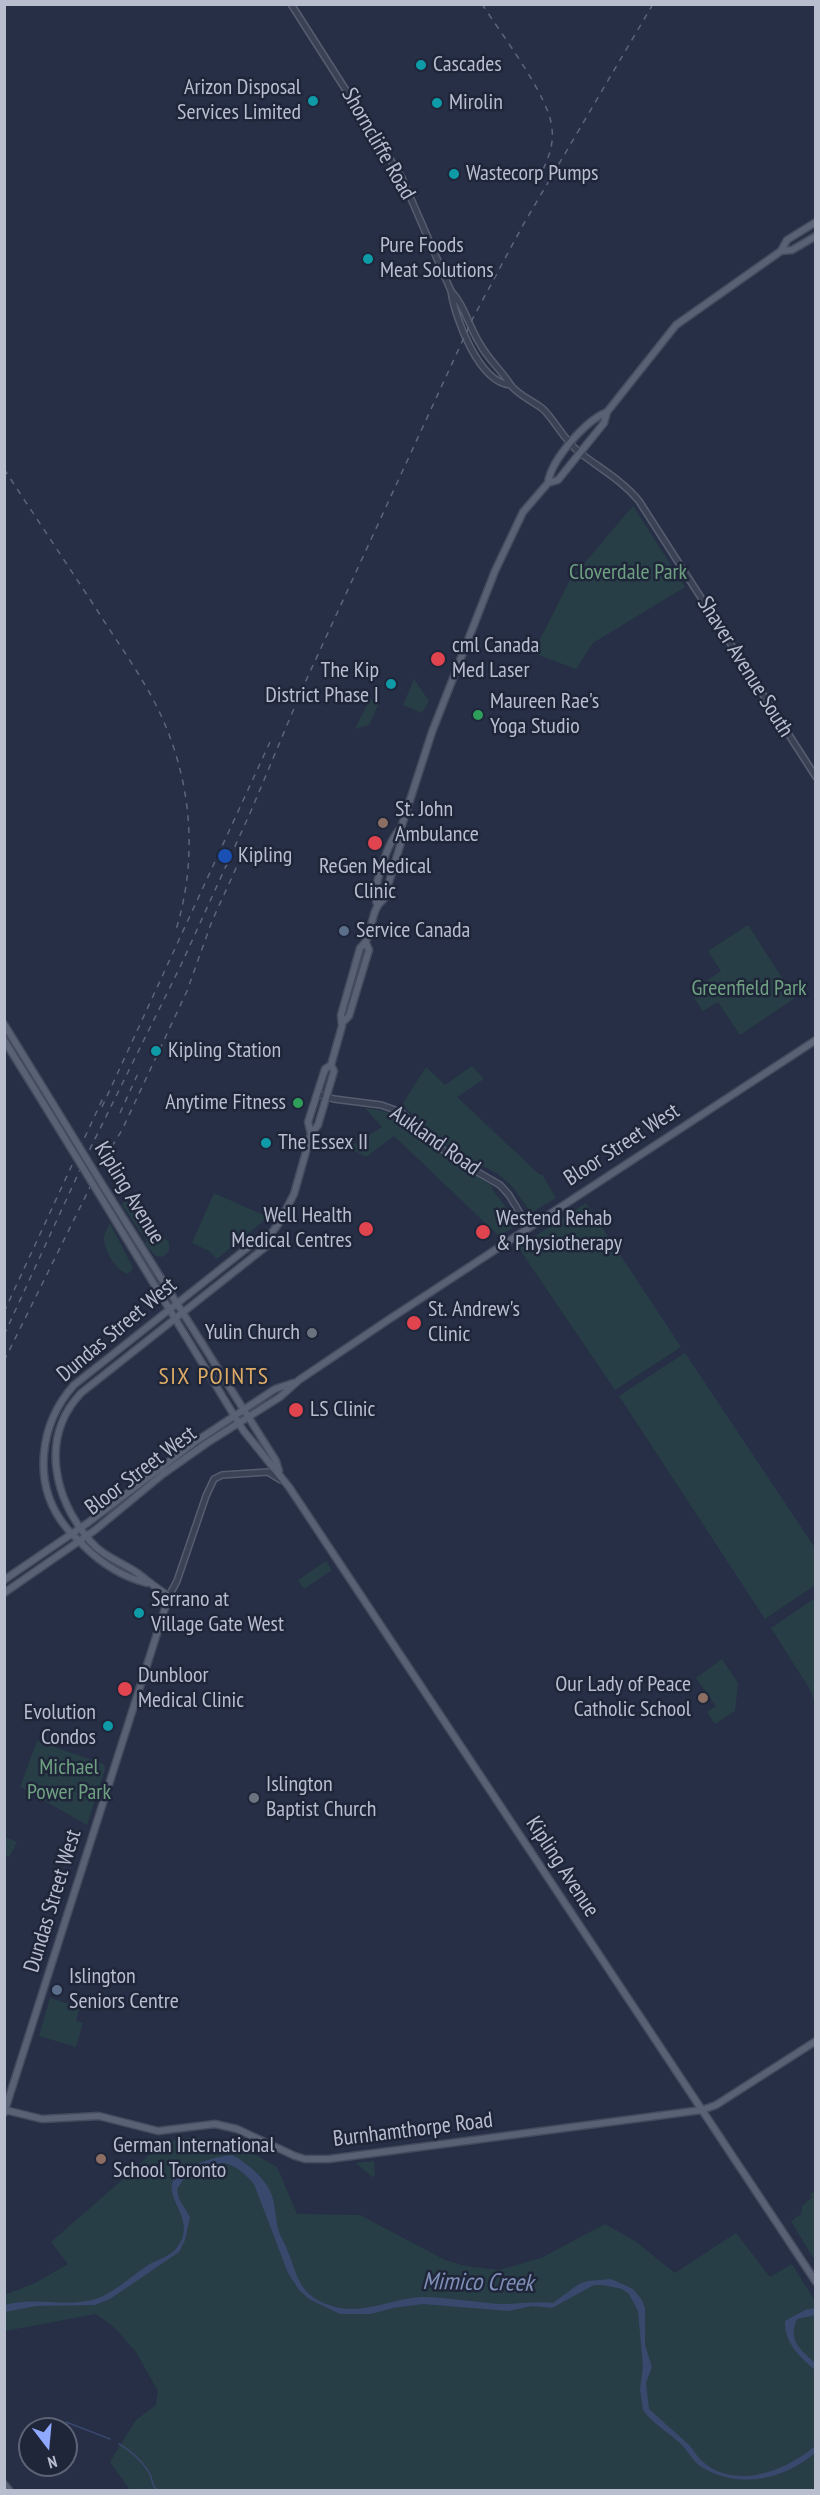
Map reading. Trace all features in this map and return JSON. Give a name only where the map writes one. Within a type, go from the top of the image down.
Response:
[{"type":"main road","name":"Dundas Street West","points":[[5,2111],[169,1596],[104,1553],[86,1535],[63,1499],[55,1470],[56,1446],[66,1413],[81,1393],[268,1245],[270,1235],[294,1194],[311,1134],[318,1125],[334,1071],[331,1065],[342,1023],[341,1015],[360,948],[366,943],[377,904],[384,899],[402,839],[401,828],[434,726],[495,571],[523,512],[548,483],[558,480],[604,423],[607,412],[676,325],[781,251],[787,240],[816,222]]},
{"type":"main road","name":"Dundas Street West","points":[[781,251],[792,250],[816,236]]},
{"type":"main road","name":"Dundas Street West","points":[[548,483],[549,472],[570,444],[594,417],[607,412]]},
{"type":"main road","name":"Dundas Street West","points":[[377,904],[374,897],[385,858],[393,836],[401,828]]},
{"type":"main road","name":"Kipling Avenue","points":[[4,1024],[120,1220],[169,1310],[238,1423],[269,1464],[279,1472],[816,2282]]},
{"type":"main road","name":"Kipling Avenue","points":[[4,1040],[244,1410],[276,1461],[279,1472]]},
{"type":"main road","name":"Bloor Street West","points":[[4,1593],[86,1535],[185,1458],[280,1397],[299,1380],[816,1040]]},
{"type":"main road","name":"Dundas Street West","points":[[311,1134],[308,1122],[325,1069],[331,1065]]},
{"type":"main road","name":"Dundas Street West","points":[[148,1583],[134,1580],[111,1567],[92,1553],[64,1526],[45,1479],[44,1444],[52,1416],[74,1385],[256,1241],[270,1235]]},
{"type":"main road","name":"Bloor Street West","points":[[4,1580],[81,1528],[173,1458],[234,1416],[275,1389],[299,1380]]},
{"type":"main road","name":"Burnhamthorpe Road","points":[[5,2111],[42,2119],[96,2116],[158,2132],[215,2124],[237,2129],[295,2156],[316,2160],[534,2134],[702,2110],[716,2105],[816,2041]]},
{"type":"main road","points":[[4,2484],[9,2490]]},
{"type":"street","name":"Shorncliffe Road","points":[[291,4],[402,178],[451,291],[453,309],[473,353],[492,377],[501,384],[510,385],[545,411],[570,444],[579,452]]},
{"type":"street","name":"Shorncliffe Road","points":[[451,291],[459,299],[479,343],[495,367],[508,377],[510,385]]},
{"type":"street","name":"Shaver Avenue South","points":[[579,452],[625,484],[639,501],[816,777]]},
{"type":"street","name":"Aukland Road","points":[[317,1094],[381,1105],[401,1112],[450,1156],[500,1185],[529,1227]]},
{"type":"street","name":"Dundas Street West","points":[[169,1596],[177,1581],[214,1479],[226,1474],[267,1472],[279,1477],[289,1487]]},
{"type":"green space","name":"Cloverdale Park","points":[[633,506],[685,587],[593,643],[576,669],[533,653],[570,580]]},
{"type":"green space","points":[[414,679],[429,701],[422,713],[403,705]]},
{"type":"green space","points":[[370,699],[379,703],[369,725],[355,729]]},
{"type":"green space","name":"Greenfield Park","points":[[748,925],[795,998],[740,1035],[718,1002],[703,1011],[690,992],[721,971],[708,951]]},
{"type":"green space","points":[[472,1066],[484,1079],[457,1097],[540,1175],[542,1174],[556,1198],[531,1213],[512,1186],[498,1174],[448,1148],[402,1105],[426,1067],[445,1085]]},
{"type":"green space","points":[[365,1108],[381,1111],[403,1120],[446,1157],[493,1187],[492,1189],[512,1215],[514,1227],[499,1236],[394,1136],[366,1157],[353,1150],[353,1145],[382,1127]]},
{"type":"green space","points":[[214,1193],[268,1217],[217,1259],[209,1251],[192,1243]]},
{"type":"green space","points":[[129,1200],[152,1227],[169,1242],[169,1251],[162,1257],[156,1256],[150,1250],[145,1243],[147,1241],[122,1205],[123,1202]]},
{"type":"green space","points":[[586,1203],[681,1347],[615,1390],[518,1247]]},
{"type":"green space","points":[[110,1223],[133,1268],[128,1274],[119,1269],[111,1259],[104,1242]]},
{"type":"green space","points":[[685,1353],[815,1548],[815,1585],[765,1619],[619,1396]]},
{"type":"green space","points":[[326,1561],[332,1570],[304,1589],[298,1580]]},
{"type":"green space","points":[[815,1598],[815,1705],[811,1691],[771,1628]]},
{"type":"green space","points":[[722,1659],[738,1683],[735,1711],[715,1724],[707,1712],[716,1706],[696,1678]]},
{"type":"green space","name":"Michael Power Park","points":[[37,1741],[104,1764],[105,1769],[87,1825],[20,1787]]},
{"type":"green space","points":[[5,1837],[17,1842],[9,1857],[5,1855]]},
{"type":"green space","points":[[50,1998],[80,2007],[76,2021],[83,2023],[76,2047],[39,2036]]},
{"type":"green space","points":[[192,2137],[233,2142],[277,2167],[297,2214],[360,2215],[445,2260],[465,2266],[499,2270],[541,2258],[605,2224],[635,2241],[675,2273],[736,2233],[770,2277],[792,2264],[815,2301],[815,2490],[130,2490],[110,2462],[136,2420],[156,2405],[158,2391],[136,2352],[115,2328],[96,2314],[5,2331],[5,2295],[35,2283],[68,2264],[51,2242],[138,2166],[158,2143]]},
{"type":"green space","points":[[374,2161],[375,2176],[372,2177],[356,2163]]},
{"type":"green space","points":[[815,2191],[815,2261],[791,2221],[801,2214],[802,2206],[812,2197],[810,2194]]},
{"type":"water","points":[[232,2155],[254,2171],[268,2187],[274,2202],[279,2232],[297,2277],[306,2291],[321,2302],[343,2309],[366,2308],[422,2297],[503,2304],[553,2303],[579,2284],[611,2279],[633,2289],[645,2308],[645,2345],[652,2367],[646,2383],[649,2409],[689,2445],[702,2461],[715,2470],[730,2475],[745,2476],[775,2470],[815,2446],[815,2453],[789,2470],[776,2475],[747,2480],[717,2474],[700,2466],[681,2444],[643,2410],[640,2389],[643,2367],[638,2311],[629,2294],[622,2289],[594,2285],[552,2308],[532,2306],[509,2311],[423,2304],[371,2314],[340,2314],[309,2299],[299,2290],[288,2273],[254,2184],[240,2170],[222,2163],[186,2176],[177,2189],[179,2199],[190,2217],[185,2240],[179,2252],[110,2299],[95,2305],[36,2306],[5,2312],[5,2305],[16,2303],[66,2303],[87,2301],[104,2296],[150,2264],[174,2251],[182,2238],[184,2226],[172,2193],[172,2184],[178,2175],[192,2166]]},
{"type":"water","points":[[815,2308],[815,2315],[797,2319],[794,2333],[797,2344],[815,2363],[815,2370],[790,2343],[785,2321],[805,2310]]},
{"type":"waterway","points":[[78,2427],[110,2439]]},
{"type":"waterway","points":[[119,2444],[142,2463],[157,2490]]},
{"type":"railway","points":[[482,4],[534,83],[549,116],[552,141],[541,174]]},
{"type":"railway","points":[[4,1335],[85,1159],[181,965],[251,811],[303,687],[473,318],[523,225],[653,4]]},
{"type":"railway","points":[[4,469],[136,670],[169,734],[184,790],[189,847],[183,905],[175,933]]},
{"type":"railway","points":[[102,1107],[270,742]]},
{"type":"railway","points":[[4,1361],[102,1163],[122,1130],[187,991],[212,921],[237,866]]},
{"type":"railway","points":[[120,1113],[140,1069]]},
{"type":"railway","points":[[4,1312],[103,1098]]},
{"type":"place","name":"Cascades","points":[[421,65]]},
{"type":"place","name":"Arizon Disposal Services Limited","points":[[313,101]]},
{"type":"place","name":"Mirolin","points":[[437,103]]},
{"type":"place","name":"Wastecorp Pumps","points":[[454,174]]},
{"type":"place","name":"Pure Foods Meat Solutions","points":[[368,259]]},
{"type":"place","name":"cml Canada Med Laser","points":[[438,659]]},
{"type":"place","name":"The Kip District Phase I","points":[[391,684]]},
{"type":"place","name":"Maureen Rae's Yoga Studio","points":[[478,715]]},
{"type":"place","name":"St. John Ambulance","points":[[383,823]]},
{"type":"place","name":"ReGen Medical Clinic","points":[[375,843]]},
{"type":"place","name":"Kipling","points":[[225,856]]},
{"type":"place","name":"Service Canada","points":[[344,931]]},
{"type":"place","name":"Kipling Station","points":[[156,1051]]},
{"type":"place","name":"Anytime Fitness","points":[[298,1103]]},
{"type":"place","name":"The Essex II","points":[[266,1143]]},
{"type":"place","name":"Well Health Medical Centres","points":[[366,1229]]},
{"type":"place","name":"Westend Rehab & Physiotherapy","points":[[483,1232]]},
{"type":"place","name":"St. Andrew's Clinic","points":[[414,1323]]},
{"type":"place","name":"Yulin Church","points":[[312,1333]]},
{"type":"place","name":"LS Clinic","points":[[296,1410]]},
{"type":"place","name":"Serrano at Village Gate West","points":[[139,1613]]},
{"type":"place","name":"Dunbloor Medical Clinic","points":[[125,1689]]},
{"type":"place","name":"Our Lady of Peace Catholic School","points":[[703,1698]]},
{"type":"place","name":"Evolution Condos","points":[[108,1726]]},
{"type":"place","name":"Islington Baptist Church","points":[[254,1798]]},
{"type":"place","name":"Islington Seniors Centre","points":[[57,1990]]},
{"type":"place","name":"German International School Toronto","points":[[101,2159]]},
{"type":"district","name":"SIX POINTS","points":[[214,1377]]},
{"type":"water label","name":"Mimico Creek","points":[[478,2283]]}]
